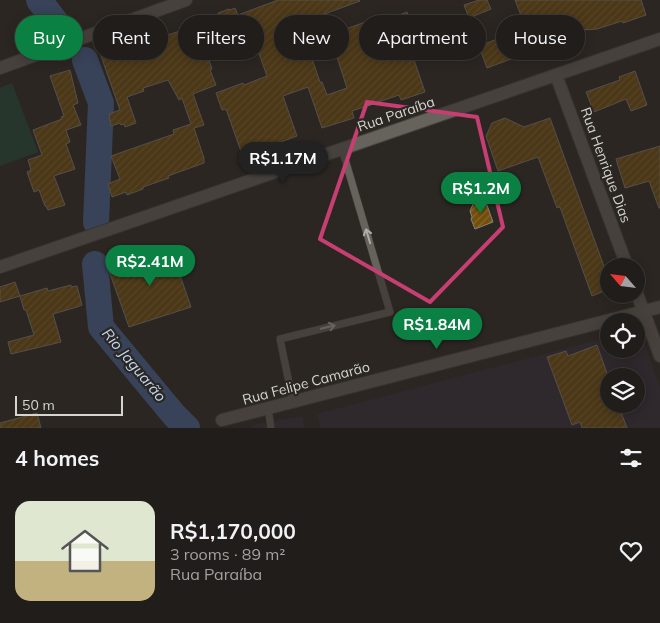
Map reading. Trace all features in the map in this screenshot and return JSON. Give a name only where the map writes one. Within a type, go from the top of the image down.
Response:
[{"type":"street","points":[[0,68],[186,0]]},
{"type":"street","name":"Rua Paraíba","points":[[0,267],[660,39]]},
{"type":"street","name":"Rua Henrique Dias","points":[[556,75],[624,258]]},
{"type":"street","points":[[641,303],[660,356]]},
{"type":"street","name":"Rua Felipe Camarão","points":[[222,420],[660,307]]},
{"type":"lane","points":[[293,402],[280,339],[390,312],[342,149]]},
{"type":"lane","points":[[268,408],[271,428]]},
{"type":"highlighted area","points":[[367,102],[477,117],[503,227],[430,302],[320,239]]},
{"type":"shaded area","points":[[600,339],[600,358],[645,358],[645,346],[660,387],[660,428],[321,428],[317,414]]},
{"type":"shaded area","points":[[303,416],[304,428],[252,428],[253,425]]},
{"type":"green space","points":[[12,83],[38,152],[0,166],[0,88]]},
{"type":"building","points":[[278,0],[359,0],[322,15],[274,15],[274,60],[312,60],[327,95],[347,88],[338,60],[349,60],[349,28],[359,24],[359,60],[414,60],[425,92],[401,100],[399,95],[352,111],[354,118],[322,128],[308,87],[283,96],[297,136],[243,157],[226,109],[222,110],[216,93],[267,76],[261,60],[264,60],[264,15],[238,15]]},
{"type":"building","points":[[479,0],[487,0],[491,9],[476,15],[468,15],[464,5]]},
{"type":"building","points":[[515,0],[641,0],[646,15],[623,23],[622,21],[597,29],[585,30],[585,15],[521,15]]},
{"type":"building","points":[[235,8],[238,15],[219,15],[218,13],[229,9]]},
{"type":"building","points":[[178,32],[178,60],[209,60],[212,69],[210,70],[216,85],[193,94],[204,125],[194,128],[204,163],[168,176],[169,178],[127,195],[126,192],[112,197],[108,184],[120,179],[111,156],[174,134],[173,130],[191,124],[182,98],[179,100],[168,80],[143,88],[144,91],[127,97],[136,123],[125,127],[124,124],[121,125],[120,123],[111,126],[109,114],[120,110],[102,60],[168,60],[168,35]]},
{"type":"building","points":[[496,39],[496,60],[508,60],[487,68],[484,60],[486,60],[486,43]]},
{"type":"building","points":[[70,70],[78,103],[73,105],[81,125],[66,130],[70,142],[66,144],[75,169],[54,176],[65,205],[48,210],[39,190],[34,192],[27,172],[31,170],[28,160],[42,155],[33,130],[62,119],[61,117],[64,116],[50,76]]},
{"type":"building","points":[[635,71],[647,105],[631,111],[626,99],[594,112],[586,92],[620,80],[619,77]]},
{"type":"building","points":[[505,118],[524,127],[550,118],[601,258],[600,293],[592,296],[560,207],[557,208],[538,157],[498,171],[486,136],[492,123]]},
{"type":"building","points":[[660,146],[659,208],[649,181],[625,188],[616,159]]},
{"type":"building","points":[[484,197],[493,222],[475,229],[470,211],[475,200]]},
{"type":"building","points":[[170,246],[191,307],[129,327],[108,268]]},
{"type":"building","points":[[15,282],[20,296],[0,302],[0,287]]},
{"type":"building","points":[[71,285],[71,287],[77,286],[82,305],[53,314],[61,342],[11,354],[8,342],[34,335],[20,296],[47,288],[48,291]]},
{"type":"building","points":[[597,345],[605,368],[600,368],[600,413],[621,413],[627,428],[582,428],[580,422],[572,425],[547,357],[566,351],[568,356]]},
{"type":"building","points":[[37,413],[41,428],[0,428],[0,423]]},
{"type":"waterway","name":"Rio Jaguarão","points":[[39,0],[50,15]]},
{"type":"waterway","name":"Rio Jaguarão","points":[[85,60],[101,103],[96,222]]},
{"type":"waterway","name":"Rio Jaguarão","points":[[95,264],[101,327],[187,428]]}]
